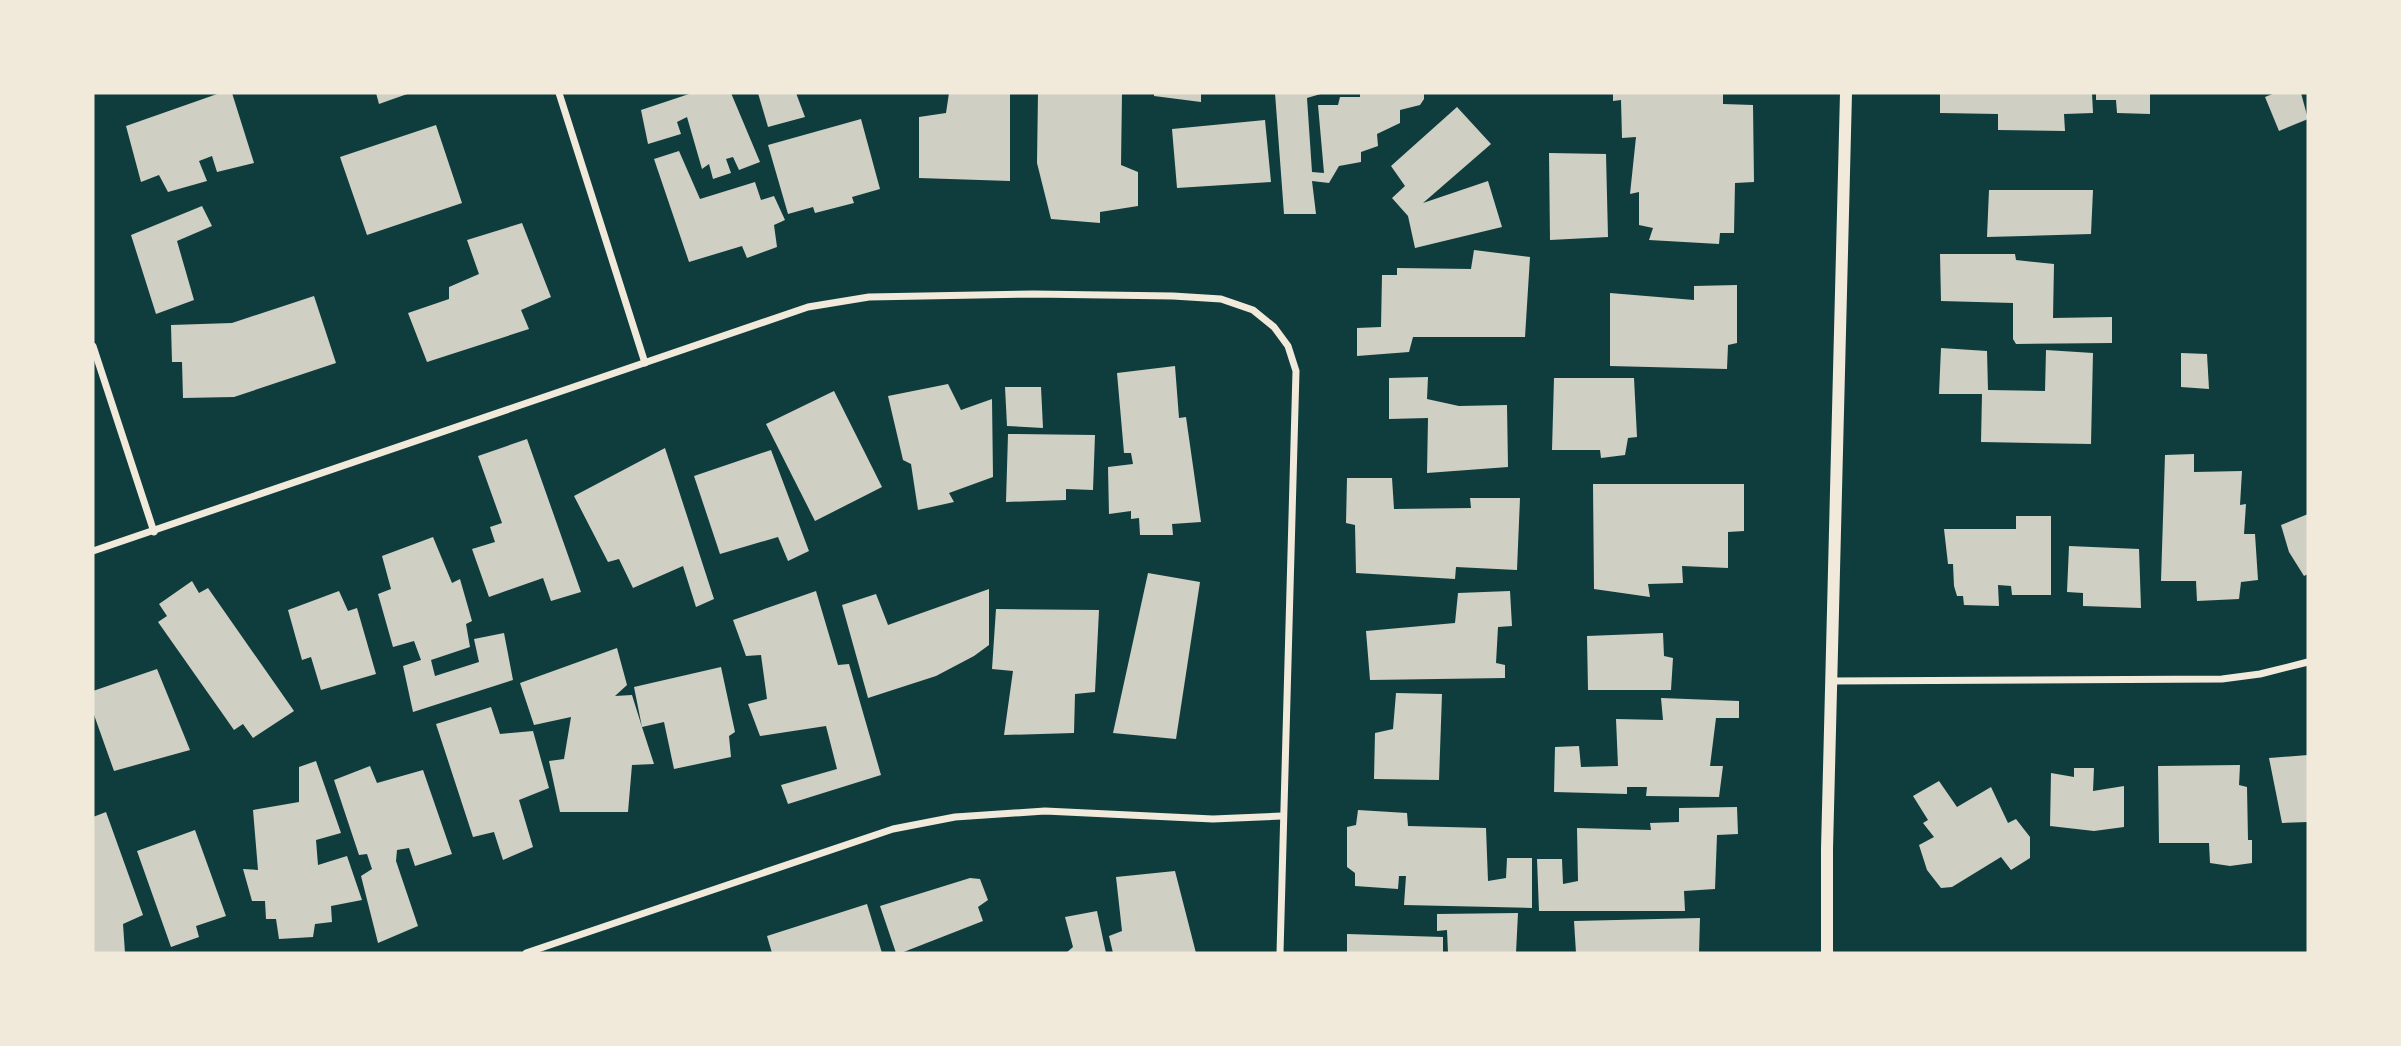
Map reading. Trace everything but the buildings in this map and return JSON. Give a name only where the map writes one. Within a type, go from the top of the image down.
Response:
[{"type":"street","points":[[559,93],[645,363]]},
{"type":"street","points":[[1827,953],[1846,93]]},
{"type":"street","points":[[93,551],[808,307],[869,297],[1034,294],[1222,299],[1253,310],[1273,327],[1288,346],[1296,371],[1280,953]]},
{"type":"street","points":[[93,346],[154,531]]},
{"type":"street","points":[[1831,681],[2222,679],[2260,674],[2308,662]]},
{"type":"street","points":[[526,953],[893,829],[955,817],[1045,811],[1213,819],[1282,816]]}]
